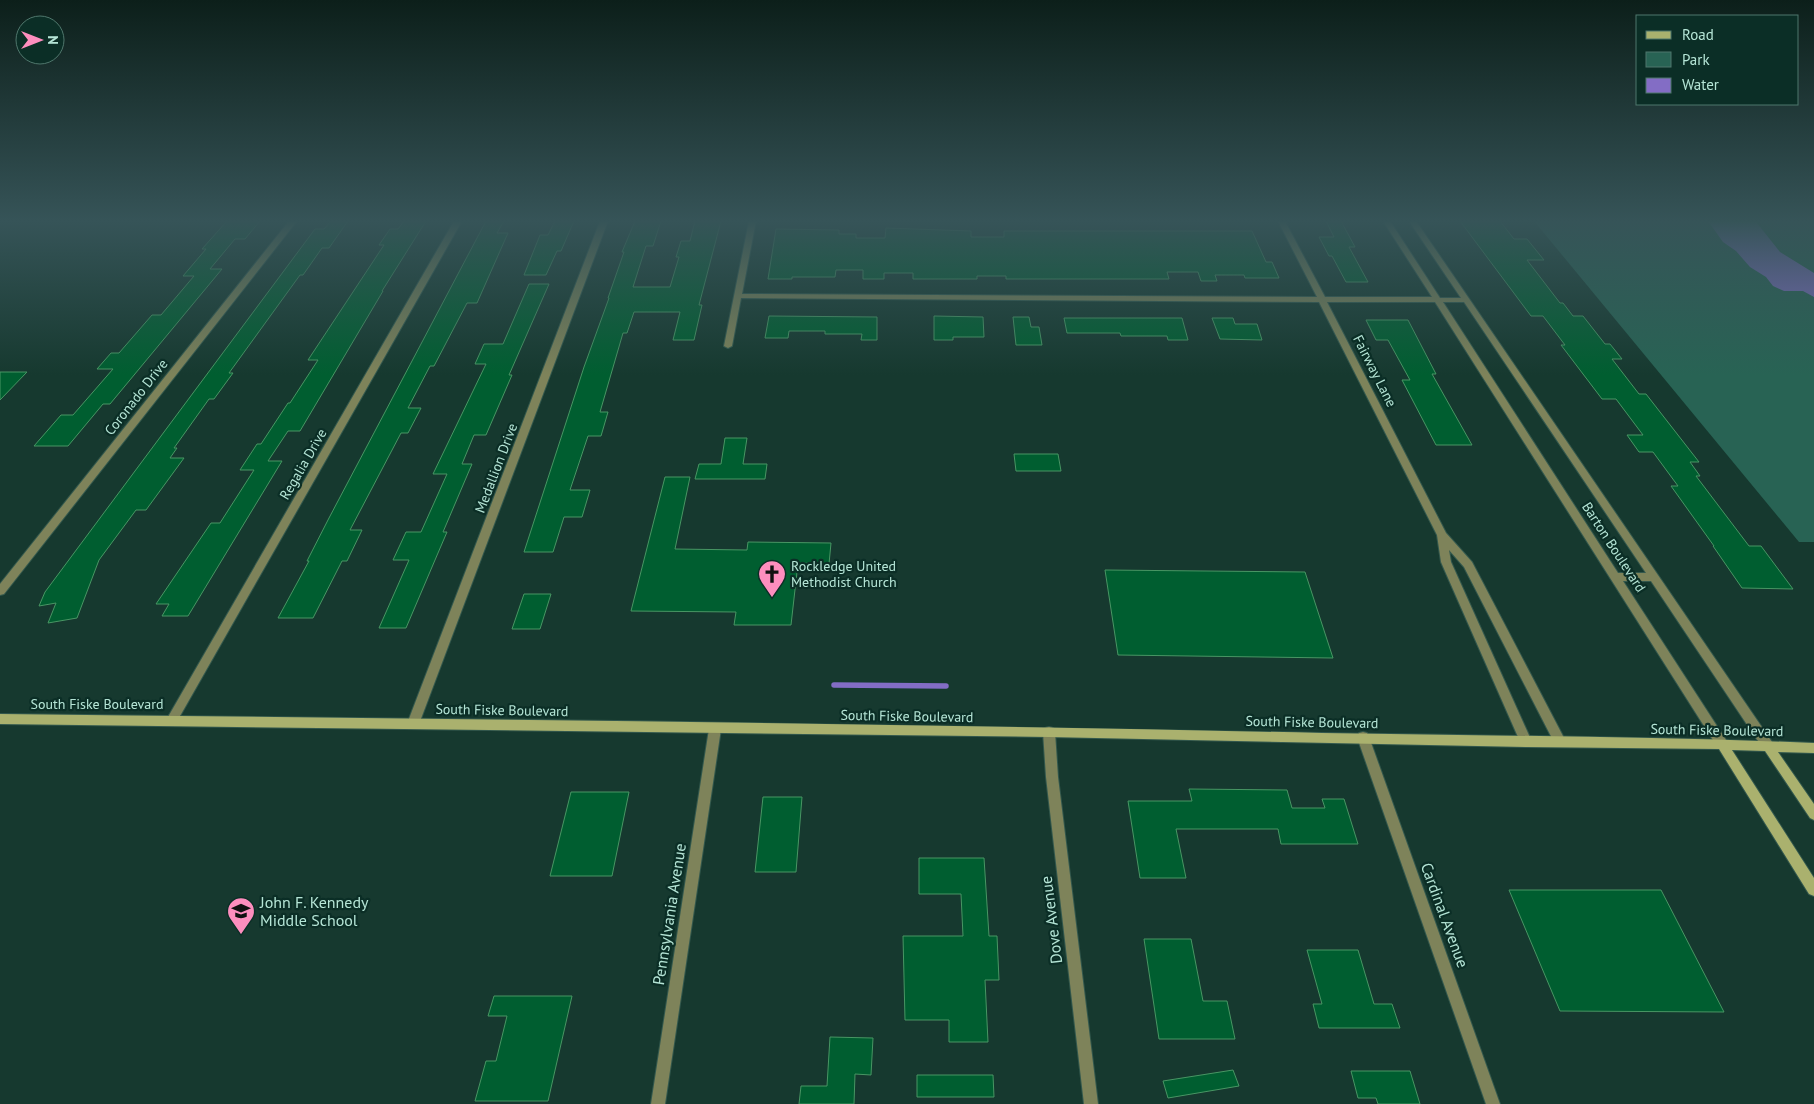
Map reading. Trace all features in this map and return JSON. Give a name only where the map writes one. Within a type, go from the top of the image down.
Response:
[{"type":"main road","name":"South Fiske Boulevard","points":[[0,719],[1049,732],[1722,744],[1814,748]]},
{"type":"main road","name":"Barton Boulevard","points":[[1722,744],[1814,890]]},
{"type":"main road","name":"Barton Boulevard","points":[[1768,746],[1814,814]]},
{"type":"street","name":"Coronado Drive","points":[[0,591],[252,273]]},
{"type":"street","name":"Regalia Drive","points":[[172,720],[428,273]]},
{"type":"street","name":"Medallion Drive","points":[[413,724],[584,273]]},
{"type":"street","points":[[728,346],[742,273]]},
{"type":"street","name":"Fairway Lane","points":[[1308,273],[1442,535],[1468,565],[1560,742]]},
{"type":"street","name":"Barton Boulevard","points":[[1419,273],[1722,744]]},
{"type":"street","name":"Barton Boulevard","points":[[1448,273],[1768,746]]},
{"type":"street","points":[[738,296],[1466,300]]},
{"type":"street","name":"Fairway Lane","points":[[1442,535],[1446,562],[1526,742]]},
{"type":"street","points":[[1615,577],[1653,577]]},
{"type":"street","name":"Pennsylvania Avenue","points":[[658,1104],[715,729]]},
{"type":"street","name":"Dove Avenue","points":[[1049,732],[1053,787],[1091,1104]]},
{"type":"street","name":"Cardinal Avenue","points":[[1363,738],[1494,1104]]},
{"type":"green space","points":[[1577,273],[1814,273],[1814,542],[1799,542]]},
{"type":"water","points":[[1759,273],[1813,273],[1814,297],[1803,291],[1784,291],[1773,286],[1766,277]]},
{"type":"building","points":[[186,273],[219,273],[110,404],[103,404],[68,446],[34,446],[61,415],[73,415],[113,369],[97,369],[111,353],[119,353],[152,315],[161,315],[194,276],[183,276]]},
{"type":"building","points":[[283,273],[305,273],[300,275],[229,373],[233,373],[214,399],[209,399],[174,448],[177,448],[170,458],[184,458],[146,510],[136,510],[99,560],[77,618],[48,623],[56,603],[39,606],[45,592]]},
{"type":"building","points":[[366,273],[394,273],[300,431],[288,431],[268,461],[282,461],[188,616],[162,616],[169,604],[156,604],[211,523],[220,523],[254,470],[240,470],[257,444],[261,444],[318,360],[308,360]]},
{"type":"building","points":[[459,273],[490,273],[477,303],[467,303],[434,366],[430,366],[408,408],[421,408],[408,433],[401,433],[350,530],[362,530],[347,561],[342,561],[313,618],[278,618],[309,561],[307,561]]},
{"type":"building","points":[[525,273],[547,273],[546,275],[524,275]]},
{"type":"building","points":[[617,273],[638,273],[633,287],[670,287],[674,273],[708,273],[699,305],[702,305],[694,340],[673,340],[680,312],[634,312],[627,333],[623,333],[600,412],[608,412],[601,436],[588,436],[570,490],[590,490],[582,517],[564,517],[553,552],[524,552],[584,367]]},
{"type":"building","points":[[769,273],[836,273],[835,277],[768,279]]},
{"type":"building","points":[[863,273],[1167,273],[1169,279],[1006,279],[1006,276],[977,276],[977,279],[913,279],[913,273],[884,273],[884,279],[863,279]]},
{"type":"building","points":[[1198,273],[1277,273],[1279,278],[1245,278],[1244,275],[1215,275],[1217,281],[1201,281]]},
{"type":"building","points":[[1341,273],[1363,273],[1368,282],[1346,282]]},
{"type":"building","points":[[1499,273],[1537,273],[1560,303],[1563,303],[1573,316],[1583,316],[1605,344],[1610,344],[1622,359],[1612,359],[1639,394],[1646,394],[1699,462],[1690,462],[1700,476],[1696,476],[1749,546],[1761,546],[1793,589],[1742,588],[1671,486],[1678,486],[1653,452],[1639,452],[1627,435],[1643,435],[1616,399],[1602,399],[1561,345],[1565,345],[1543,316],[1531,316]]},
{"type":"building","points":[[529,284],[549,284],[509,375],[512,375],[486,435],[474,435],[462,464],[472,464],[443,532],[447,532],[406,628],[379,628],[409,560],[393,560],[406,532],[421,532],[447,474],[433,474],[486,364],[475,364],[484,344],[503,344]]},
{"type":"building","points":[[769,316],[877,317],[877,340],[861,340],[862,334],[825,334],[825,331],[789,331],[788,338],[765,338]]},
{"type":"building","points":[[934,316],[983,317],[984,337],[953,337],[953,340],[934,340]]},
{"type":"building","points":[[1013,317],[1029,317],[1031,327],[1039,327],[1042,345],[1016,345]]},
{"type":"building","points":[[1064,318],[1182,318],[1188,340],[1168,340],[1167,336],[1121,336],[1120,333],[1067,333]]},
{"type":"building","points":[[1212,318],[1233,318],[1235,324],[1257,324],[1262,340],[1220,339]]},
{"type":"building","points":[[1366,320],[1408,320],[1436,374],[1432,374],[1472,445],[1436,445],[1402,380],[1410,380],[1388,340],[1376,340]]},
{"type":"building","points":[[0,372],[27,372],[0,400]]},
{"type":"building","points":[[725,438],[747,438],[743,464],[767,464],[765,479],[695,479],[699,464],[721,464]]},
{"type":"building","points":[[1014,454],[1058,454],[1061,471],[1016,471]]},
{"type":"building","points":[[665,477],[690,477],[675,549],[747,550],[748,542],[831,543],[829,564],[798,563],[791,625],[734,625],[736,612],[631,611]]},
{"type":"building","points":[[1105,570],[1305,572],[1333,658],[1118,655]]},
{"type":"building","points":[[524,594],[551,594],[540,629],[512,629]]},
{"type":"building","points":[[1189,789],[1287,790],[1292,808],[1325,808],[1322,799],[1344,799],[1358,844],[1281,844],[1278,829],[1176,829],[1186,878],[1140,878],[1128,801],[1192,801]]},
{"type":"building","points":[[571,792],[629,792],[612,876],[550,876]]},
{"type":"building","points":[[763,797],[802,797],[796,872],[755,872]]},
{"type":"building","points":[[919,858],[984,858],[989,936],[997,936],[999,980],[985,980],[988,1042],[949,1042],[949,1020],[905,1020],[903,936],[963,936],[961,894],[919,894]]},
{"type":"building","points":[[1509,890],[1661,890],[1724,1012],[1560,1011]]},
{"type":"building","points":[[1144,939],[1191,939],[1203,1001],[1227,1001],[1235,1039],[1159,1039]]},
{"type":"building","points":[[1307,950],[1358,950],[1374,1004],[1392,1004],[1400,1028],[1319,1028],[1313,1004],[1322,1004]]},
{"type":"building","points":[[494,996],[572,996],[548,1101],[475,1101],[486,1061],[496,1061],[507,1016],[488,1016]]},
{"type":"building","points":[[830,1037],[873,1038],[871,1075],[855,1074],[854,1104],[799,1104],[801,1086],[827,1086]]},
{"type":"building","points":[[1233,1070],[1239,1086],[1168,1098],[1163,1081]]},
{"type":"building","points":[[1351,1071],[1410,1071],[1420,1104],[1378,1104],[1376,1098],[1358,1098]]},
{"type":"building","points":[[917,1075],[993,1075],[994,1097],[917,1097]]},
{"type":"waterway","points":[[834,685],[946,686]]},
{"type":"place","name":"Rockledge United Methodist Church","points":[[772,598]]},
{"type":"place","name":"John F. Kennedy Middle School","points":[[241,935]]}]
